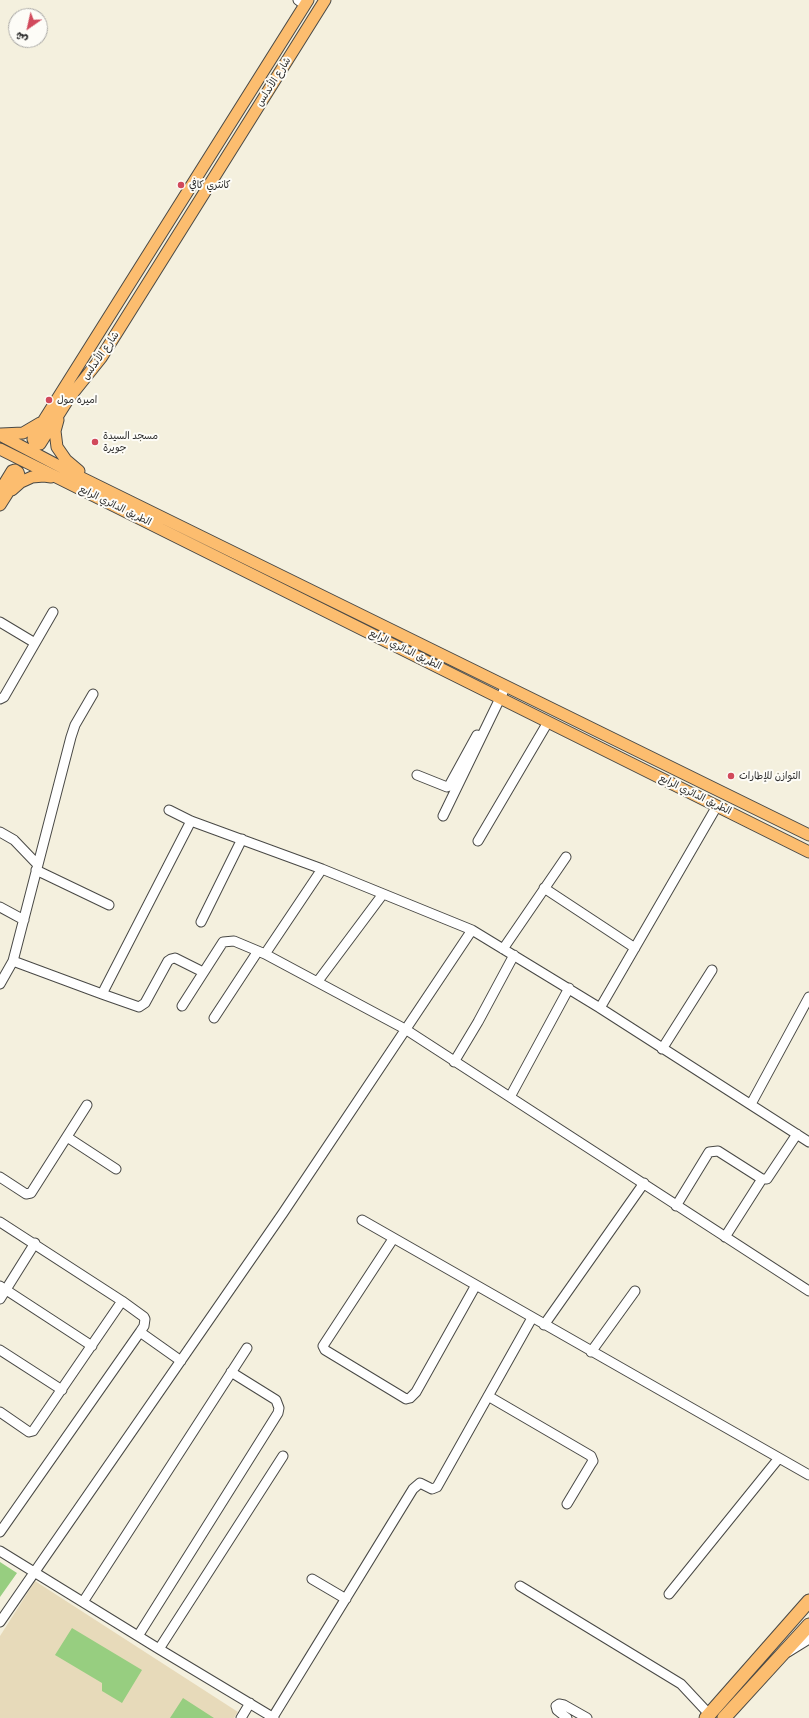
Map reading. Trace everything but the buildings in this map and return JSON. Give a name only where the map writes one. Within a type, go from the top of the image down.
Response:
[{"type":"highway","points":[[708,1716],[809,1601]]},
{"type":"highway","points":[[724,1718],[809,1625]]},
{"type":"main road","name":"شارع الأندلس","points":[[303,2],[32,439],[34,444],[40,444],[76,389],[95,367],[325,0]]},
{"type":"main road","points":[[120,299],[134,307]]},
{"type":"main road","points":[[63,408],[55,431],[57,447],[66,460],[95,484]]},
{"type":"main road","points":[[0,435],[23,433],[44,420]]},
{"type":"main road","name":"الطريق الدائري الرابع","points":[[0,435],[95,484],[809,835]]},
{"type":"main road","name":"الطريق الدائري الرابع","points":[[0,449],[809,852]]},
{"type":"main road","points":[[0,505],[3,493],[21,482],[44,476],[60,478]]},
{"type":"main road","points":[[677,786],[677,778],[685,774]]},
{"type":"street","points":[[0,699],[4,697],[53,612]]},
{"type":"street","points":[[0,622],[35,643]]},
{"type":"street","points":[[417,775],[447,787],[449,786],[497,696],[506,686]]},
{"type":"street","points":[[0,984],[13,961],[36,867],[73,731],[93,694]]},
{"type":"street","points":[[443,816],[468,768],[497,696]]},
{"type":"street","points":[[478,841],[548,722]]},
{"type":"street","points":[[600,1008],[717,806]]},
{"type":"street","points":[[170,810],[191,820],[322,869],[472,930],[569,988],[809,1142]]},
{"type":"street","points":[[102,994],[191,820]]},
{"type":"street","points":[[0,832],[14,840],[36,867],[109,905]]},
{"type":"street","points":[[201,922],[242,839]]},
{"type":"street","points":[[503,949],[566,857]]},
{"type":"street","points":[[214,1018],[322,869]]},
{"type":"street","points":[[544,888],[635,948]]},
{"type":"street","points":[[318,981],[383,894]]},
{"type":"street","points":[[0,907],[24,920]]},
{"type":"street","points":[[0,1622],[283,1213],[472,930]]},
{"type":"street","points":[[182,1006],[223,942],[234,941],[262,952],[405,1029],[809,1291]]},
{"type":"street","points":[[454,1062],[478,1022],[514,955]]},
{"type":"street","points":[[13,961],[139,1007],[145,1003],[171,958],[175,958],[203,972]]},
{"type":"street","points":[[662,1049],[712,970]]},
{"type":"street","points":[[510,1097],[569,988]]},
{"type":"street","points":[[751,1104],[809,997]]},
{"type":"street","points":[[0,1176],[26,1194],[29,1194],[87,1105]]},
{"type":"street","points":[[676,1206],[709,1152],[718,1151],[762,1179],[767,1179],[797,1134]]},
{"type":"street","points":[[67,1137],[116,1169]]},
{"type":"street","points":[[725,1237],[762,1179]]},
{"type":"street","points":[[544,1325],[644,1183]]},
{"type":"street","points":[[362,1220],[809,1475]]},
{"type":"street","points":[[0,1222],[122,1301],[144,1317],[145,1323],[0,1532]]},
{"type":"street","points":[[393,1239],[323,1346],[325,1350],[406,1399],[410,1398],[416,1392],[476,1285]]},
{"type":"street","points":[[0,1299],[3,1288],[34,1244]]},
{"type":"street","points":[[3,1288],[92,1346]]},
{"type":"street","points":[[591,1352],[635,1291]]},
{"type":"street","points":[[0,1412],[31,1432],[62,1390],[122,1301]]},
{"type":"street","points":[[0,1551],[274,1718],[416,1485],[420,1483],[433,1490],[437,1487],[532,1318]]},
{"type":"street","points":[[140,1332],[181,1361]]},
{"type":"street","points":[[83,1602],[247,1348]]},
{"type":"street","points":[[0,1350],[62,1390]]},
{"type":"street","points":[[138,1636],[278,1413],[278,1403],[272,1396],[231,1372]]},
{"type":"street","points":[[488,1396],[591,1456],[593,1461],[567,1504]]},
{"type":"street","points":[[159,1649],[283,1456]]},
{"type":"street","points":[[669,1594],[779,1458]]},
{"type":"street","points":[[312,1579],[346,1599]]},
{"type":"street","points":[[520,1586],[681,1684],[708,1716]]},
{"type":"street","points":[[780,1656],[809,1640]]},
{"type":"street","points":[[241,1718],[250,1703]]},
{"type":"street","points":[[567,1718],[557,1710],[556,1706],[559,1704],[564,1705],[587,1718]]},
{"type":"shaded area","points":[[35,1581],[238,1712],[234,1718],[0,1718],[0,1636]]},
{"type":"green space","points":[[0,1562],[17,1573],[0,1597]]},
{"type":"green space","points":[[72,1628],[142,1670],[122,1703],[102,1691],[102,1683],[55,1655]]},
{"type":"green space","points":[[183,1698],[214,1718],[170,1718]]},
{"type":"place","name":"كانتري كافي","points":[[181,185]]},
{"type":"place","name":"اميره مول","points":[[49,400]]},
{"type":"place","name":"مسجد السيدة جويرة","points":[[95,442]]},
{"type":"place","name":"التوازن للإطارات","points":[[731,776]]}]
